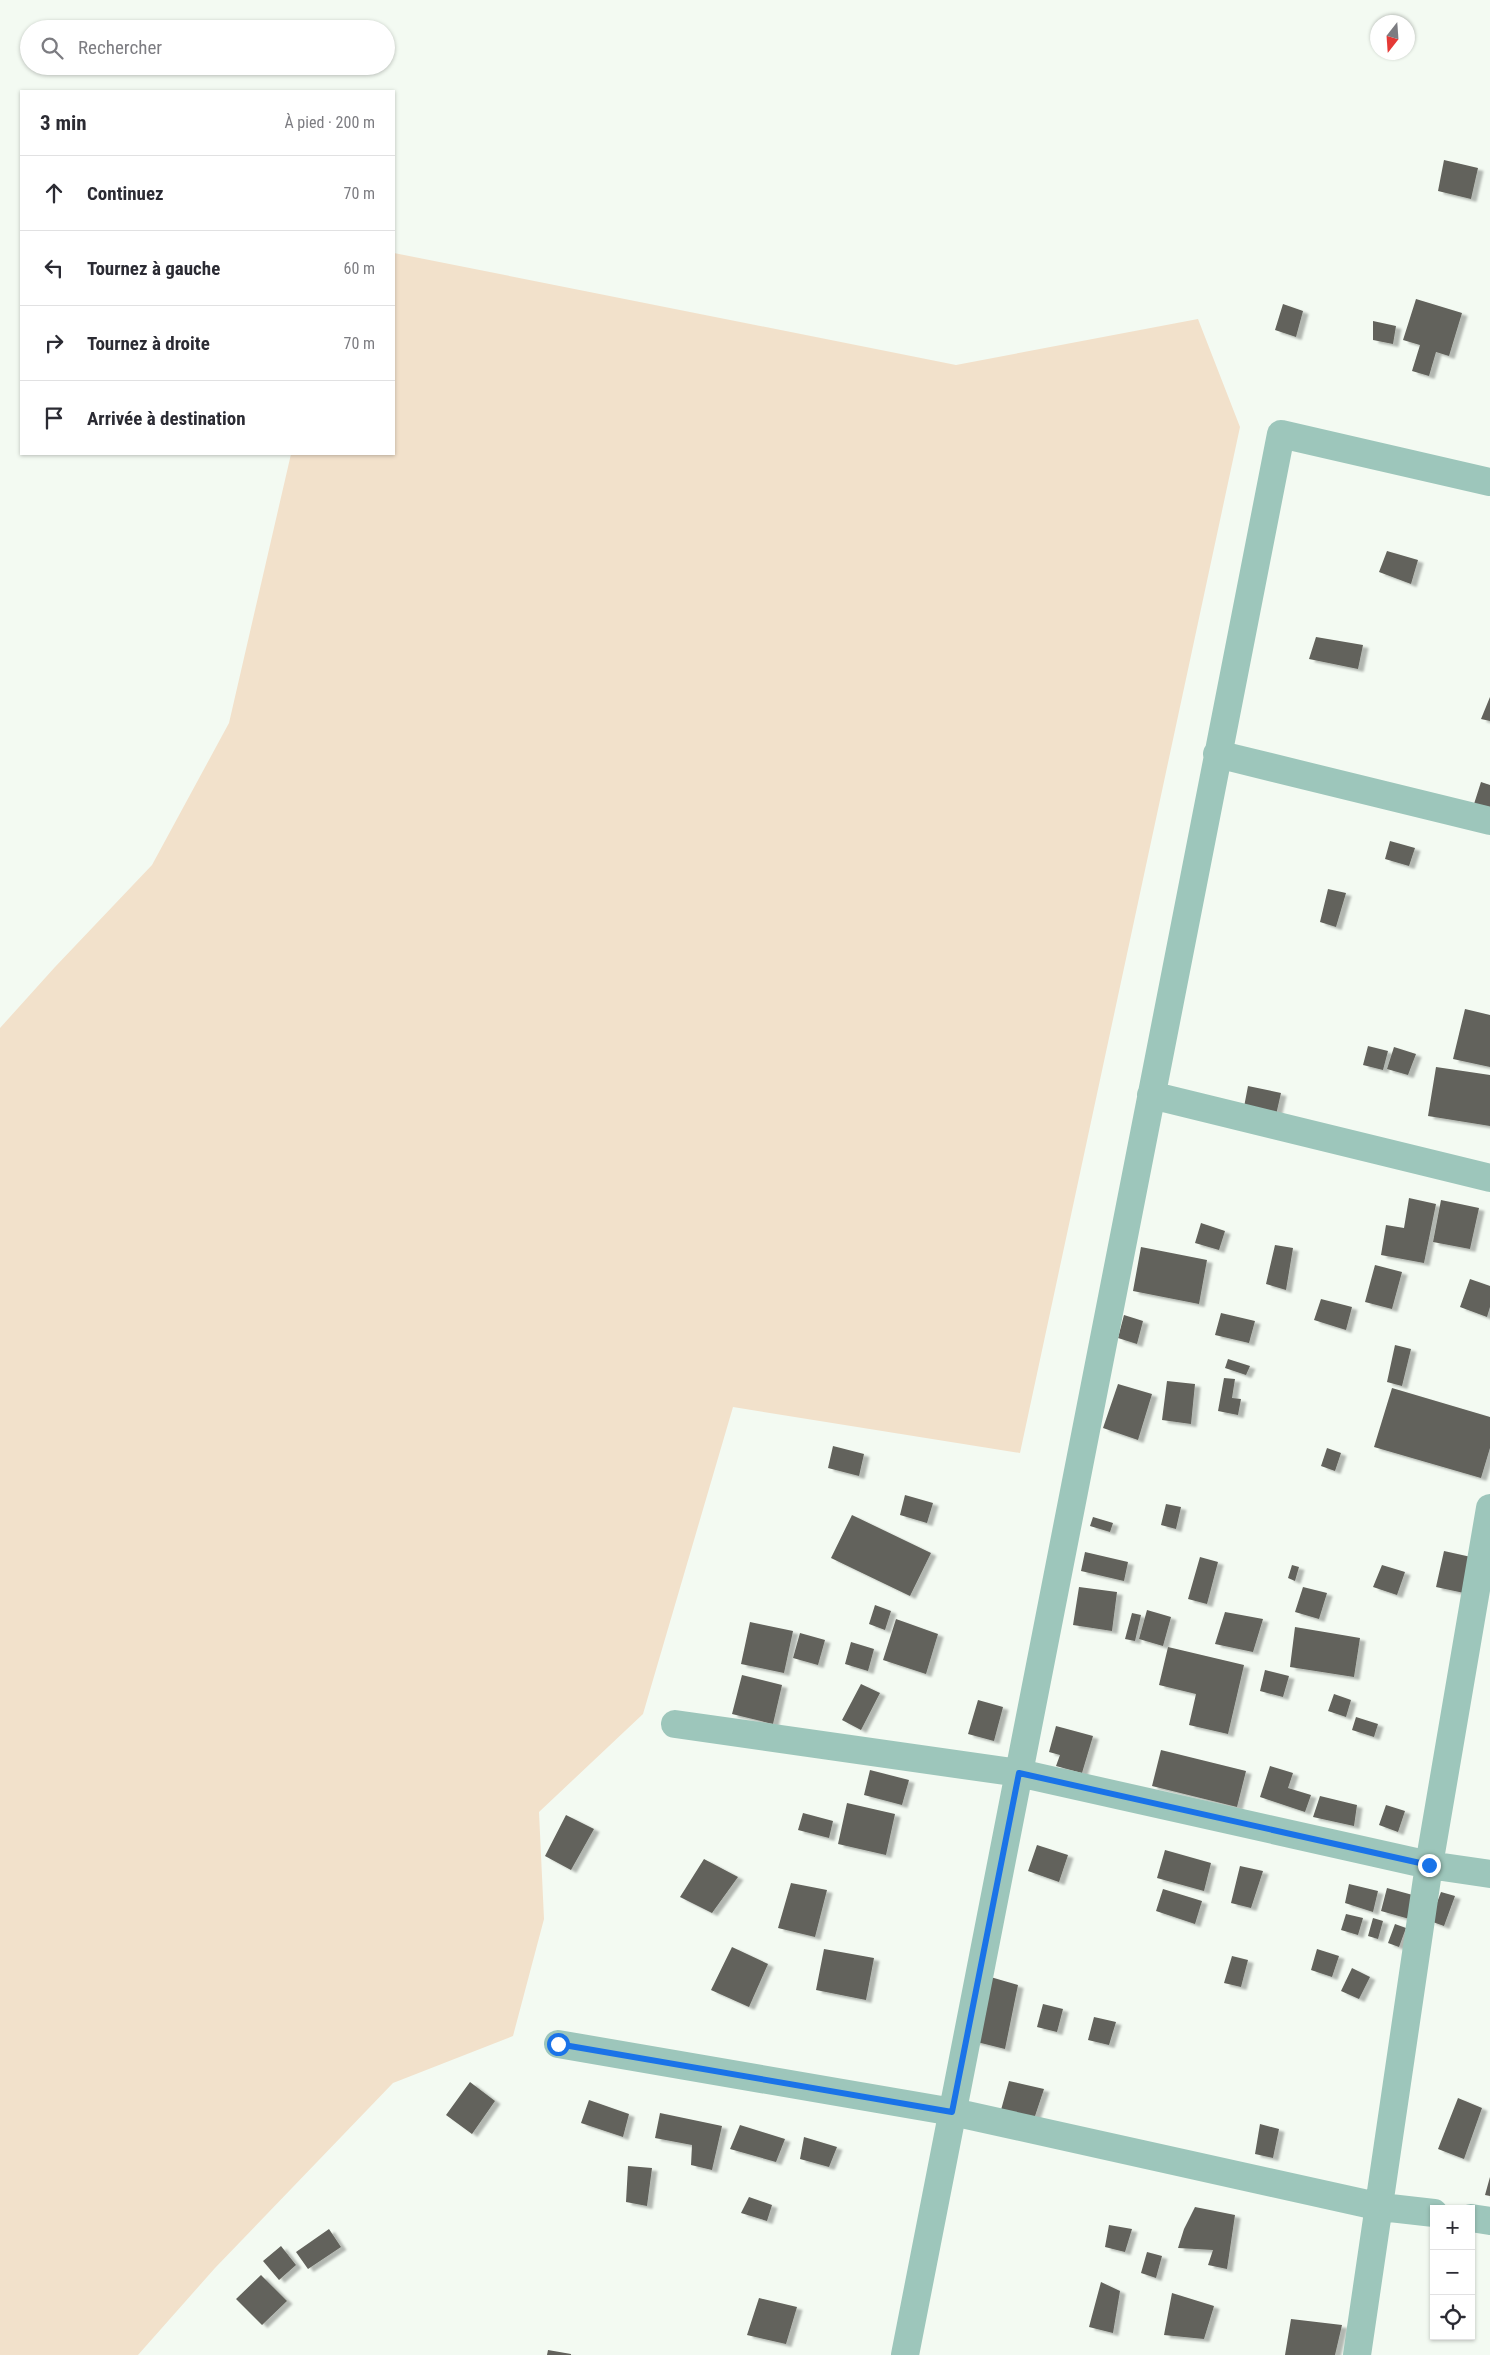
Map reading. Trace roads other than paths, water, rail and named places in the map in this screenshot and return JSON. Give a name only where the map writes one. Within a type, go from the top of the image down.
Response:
[{"type":"street","points":[[905,2355],[1281,434],[1490,482]]},
{"type":"street","points":[[1217,754],[1490,821]]},
{"type":"street","points":[[1151,1095],[1490,1178]]},
{"type":"street","points":[[1358,2355],[1381,2207],[1429,1865],[1490,1508]]},
{"type":"street","points":[[675,1724],[1019,1773],[1429,1865],[1490,1874]]},
{"type":"street","points":[[558,2044],[952,2112],[1381,2207],[1430,2213]]},
{"type":"street","points":[[1475,2219],[1490,2221]]}]
